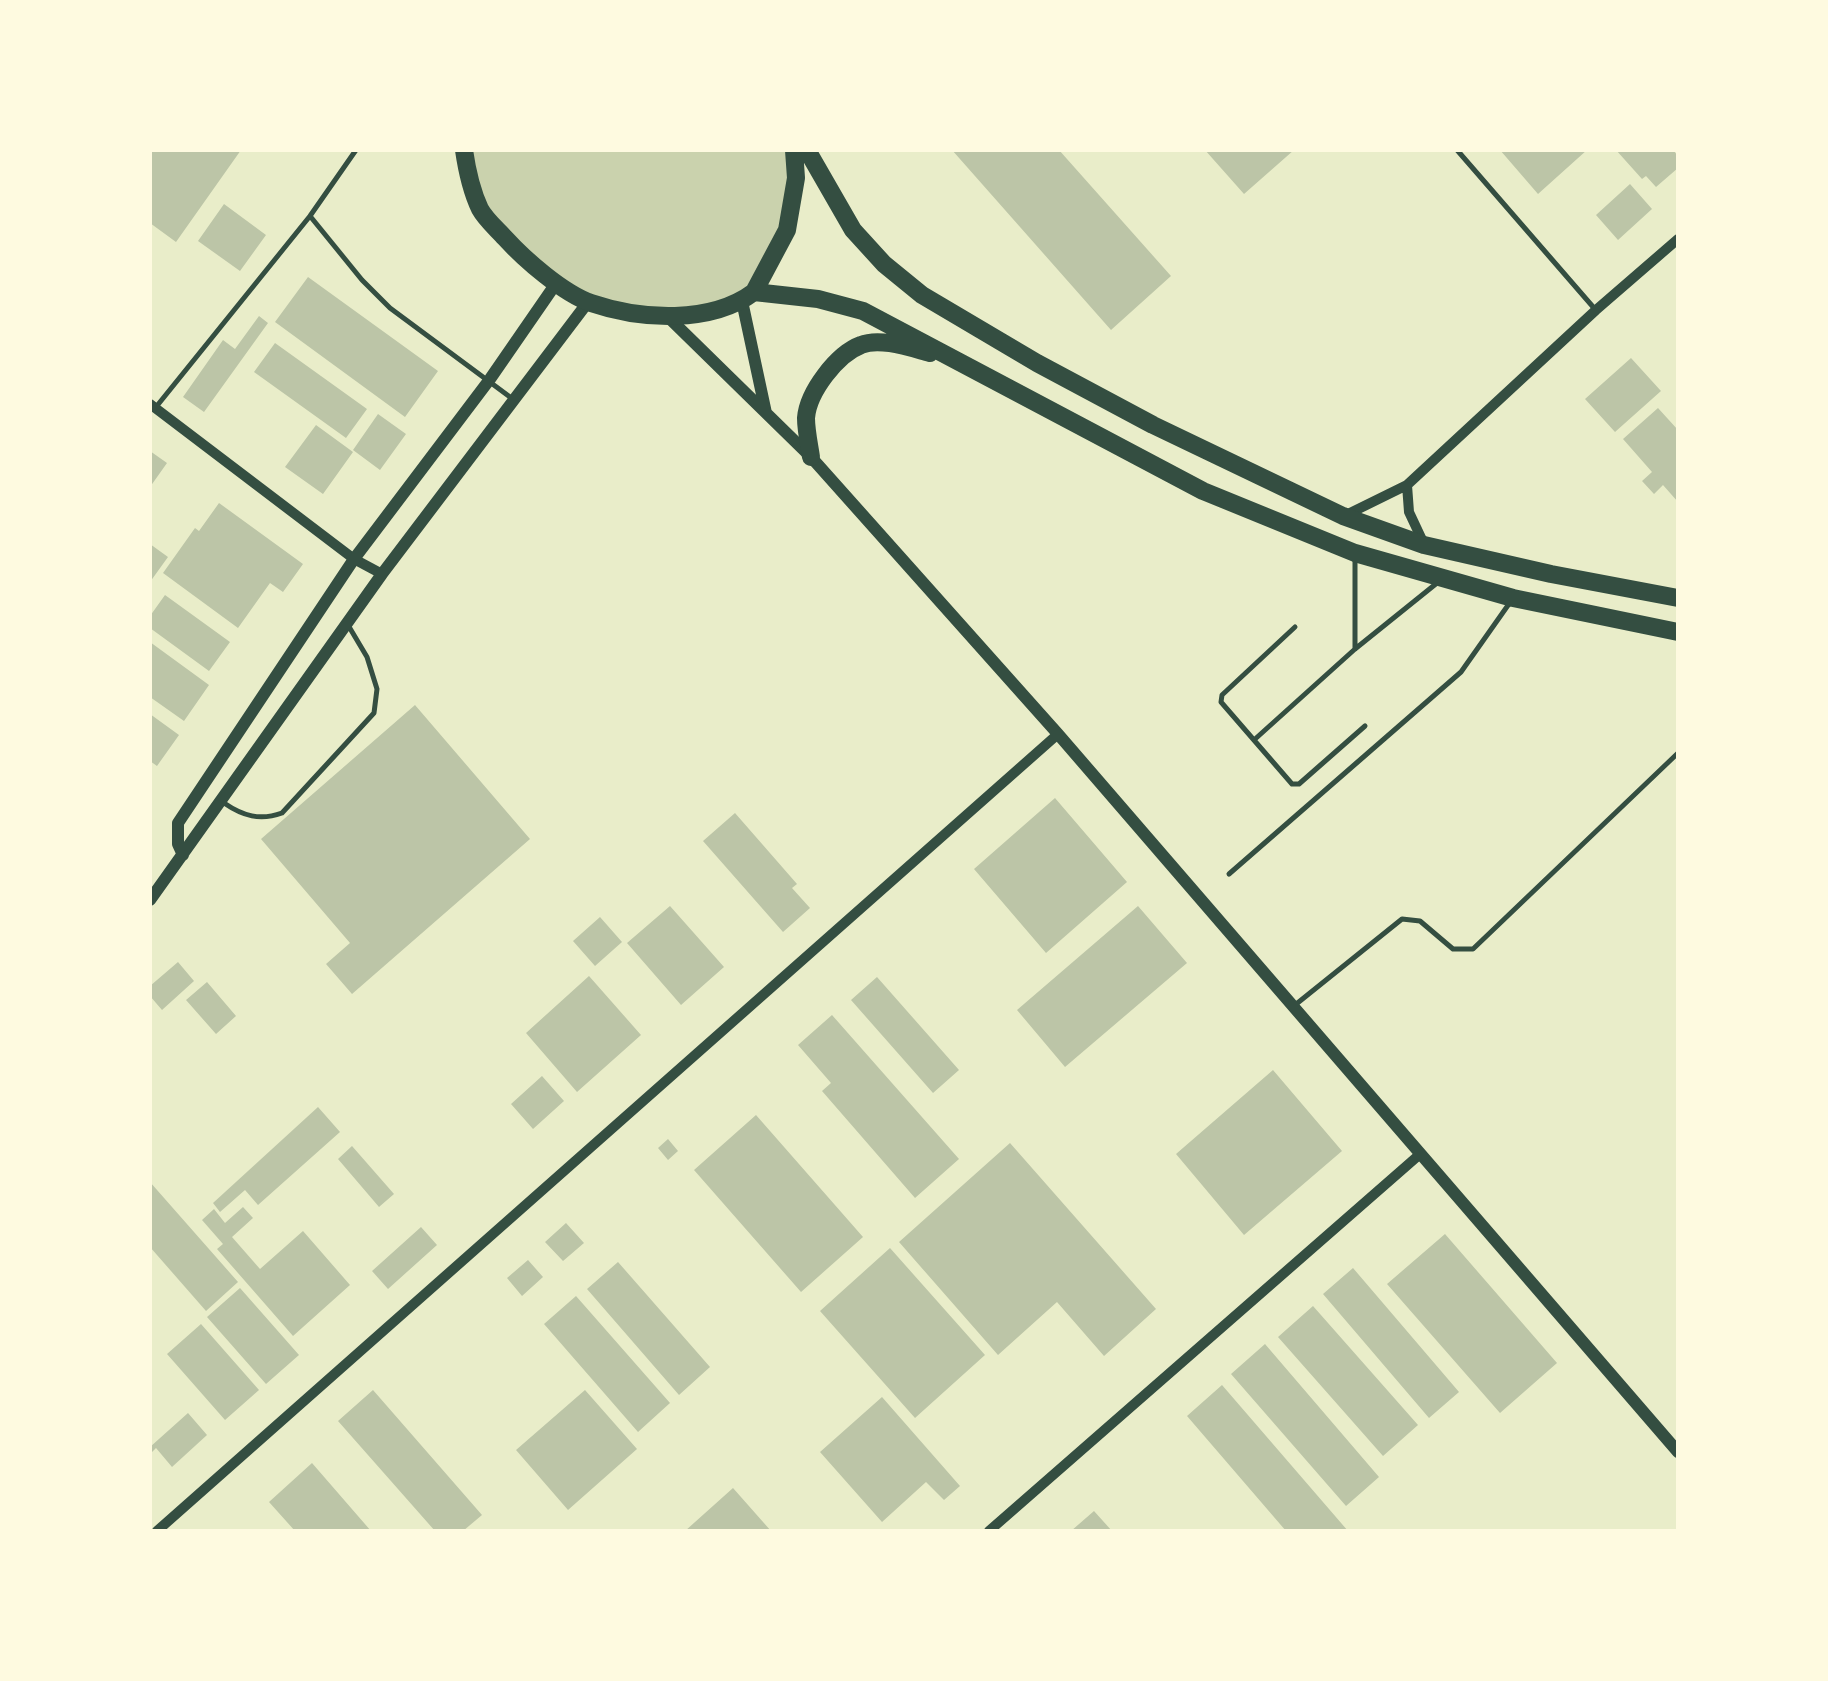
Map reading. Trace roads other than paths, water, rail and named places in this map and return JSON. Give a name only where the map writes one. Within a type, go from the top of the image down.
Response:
[{"type":"highway","points":[[464,150],[468,177],[482,212],[521,255],[588,302],[665,315],[707,314],[748,297],[818,300],[863,311],[1204,491],[1355,553],[1513,598],[1678,632]]},
{"type":"highway","points":[[748,297],[786,230],[796,178],[794,150]]},
{"type":"highway","points":[[807,150],[853,230],[884,264],[922,295],[1036,363],[1137,416],[1343,516],[1424,544],[1678,598]]},
{"type":"highway","points":[[811,457],[806,415],[817,390],[836,362],[862,344],[901,346],[961,361]]},
{"type":"street","points":[[1343,516],[1408,484],[1596,310],[1678,240]]},
{"type":"street","points":[[183,855],[178,844],[178,823],[354,558],[490,379],[557,282]]},
{"type":"street","points":[[748,297],[766,416]]},
{"type":"street","points":[[150,900],[382,574],[588,302]]},
{"type":"street","points":[[665,315],[811,457],[1058,734],[1678,1452]]},
{"type":"street","points":[[153,405],[354,558],[382,574]]},
{"type":"street","points":[[1408,484],[1409,512],[1424,544]]},
{"type":"street","points":[[158,1531],[1058,734]]},
{"type":"street","points":[[989,1531],[1419,1155]]},
{"type":"lane","points":[[153,405],[310,216],[356,150]]},
{"type":"lane","points":[[1458,150],[1596,310]]},
{"type":"lane","points":[[310,216],[390,308],[490,379],[514,401]]},
{"type":"lane","points":[[1355,553],[1355,649]]},
{"type":"lane","points":[[1254,740],[1355,649],[1442,579]]},
{"type":"lane","points":[[1229,874],[1461,672],[1513,598]]},
{"type":"lane","points":[[221,801],[239,813],[265,819],[282,813],[374,713],[377,689],[367,657],[347,624]]},
{"type":"lane","points":[[1296,627],[1222,695],[1222,702],[1292,784],[1299,784],[1366,726]]},
{"type":"lane","points":[[1292,1008],[1402,919],[1420,921],[1453,949],[1473,949],[1678,753]]}]
